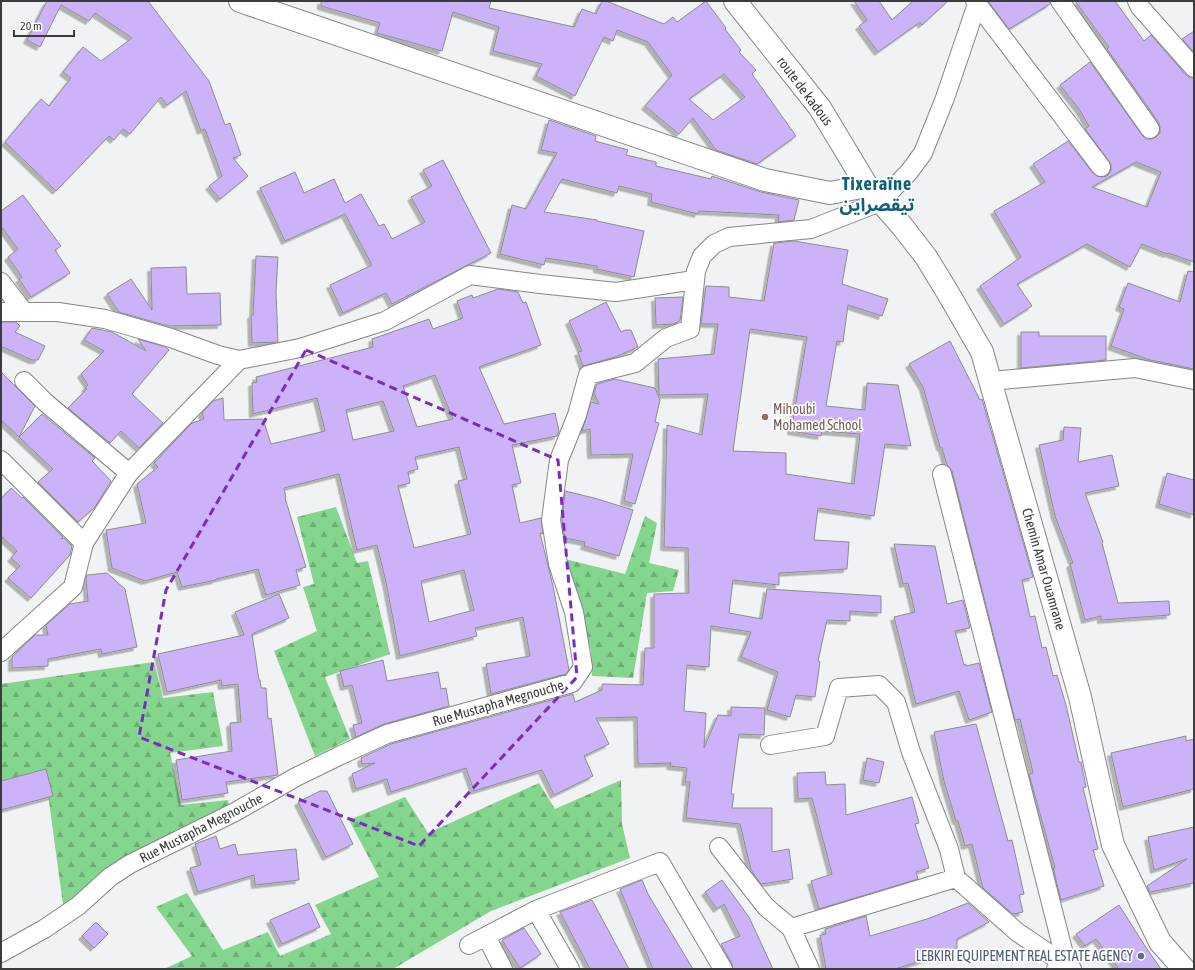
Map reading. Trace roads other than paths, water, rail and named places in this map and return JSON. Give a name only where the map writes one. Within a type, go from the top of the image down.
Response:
[{"type":"main road","points":[[240,1],[765,180],[830,193],[874,194]]},
{"type":"main road","name":"route de kadous","points":[[735,1],[820,108],[874,194]]},
{"type":"main road","name":"Chemin Amar Ouamrane","points":[[874,194],[902,226],[926,257],[982,352],[1080,697],[1113,845],[1160,942],[1184,969]]},
{"type":"street","points":[[1060,1],[1150,129]]},
{"type":"street","points":[[1137,1],[1140,7],[1194,68]]},
{"type":"street","points":[[874,194],[909,172],[923,153],[946,98],[977,2]]},
{"type":"street","points":[[977,2],[1101,167]]},
{"type":"street","name":"Rue Mustapha Megnouche","points":[[1,953],[44,929],[78,906],[110,877],[130,864],[235,812],[296,777],[341,755],[387,734],[572,683],[584,667],[574,612],[558,564],[551,520],[560,460],[577,415],[588,375],[635,363],[666,338],[690,329],[696,271],[702,256],[714,244],[729,237],[810,229],[874,194]]},
{"type":"street","points":[[1,312],[58,312],[105,319],[171,338],[218,355],[239,360],[300,348],[385,321],[470,275],[616,292],[694,280]]},
{"type":"street","points":[[1,282],[24,312]]},
{"type":"street","points":[[1,652],[73,587],[84,543],[129,473],[239,360]]},
{"type":"street","points":[[990,381],[1135,368],[1194,380]]},
{"type":"street","points":[[24,381],[45,402],[129,473]]},
{"type":"street","points":[[1,460],[84,543]]},
{"type":"street","points":[[942,474],[1065,968]]},
{"type":"street","points":[[770,745],[825,736],[839,688],[879,685],[896,702],[911,752],[949,849],[956,878],[1017,932],[1065,968]]},
{"type":"street","points":[[719,847],[766,907],[791,928],[810,969]]},
{"type":"street","points":[[469,945],[536,910],[660,862],[723,969]]},
{"type":"street","points":[[791,928],[956,878]]},
{"type":"street","points":[[536,910],[570,969]]},
{"type":"street","points":[[486,936],[503,969]]},
{"type":"place","name":"Mihoubi Mohamed School","points":[[765,417]]},
{"type":"place","name":"LEBKIRI EQUIPEMENT REAL ESTATE AGENCY","points":[[1141,956]]},
{"type":"district","name":"Tixeraïne تيقصراين","points":[[877,193]]}]
